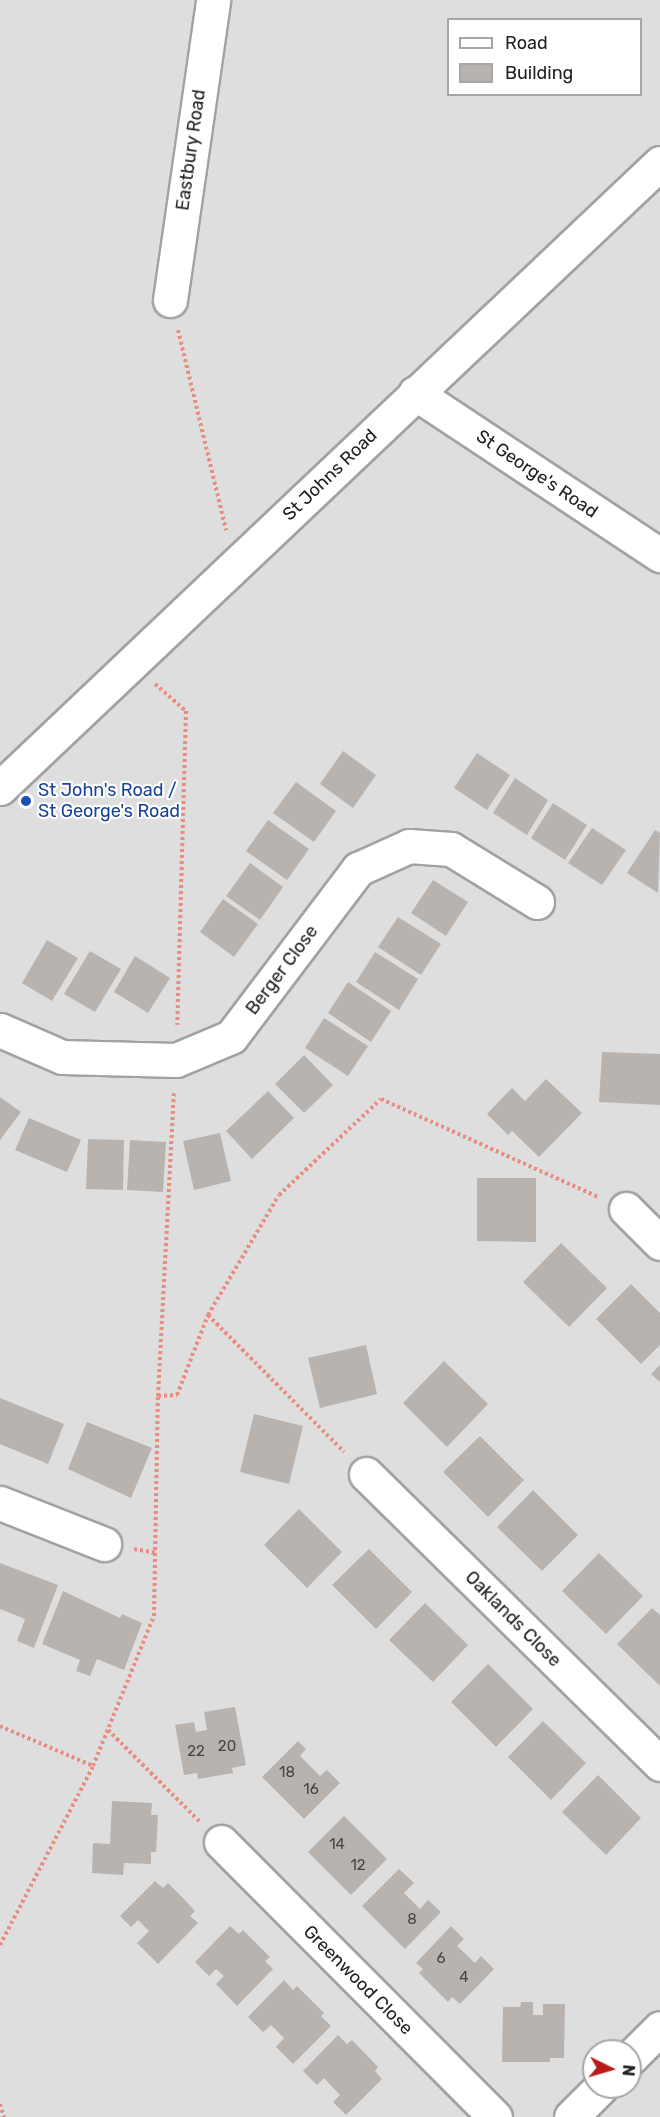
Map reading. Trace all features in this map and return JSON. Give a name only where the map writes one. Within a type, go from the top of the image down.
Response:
[{"type":"street","name":"Eastbury Road","points":[[171,300],[213,0]]},
{"type":"street","name":"St Johns Road","points":[[0,788],[236,568],[414,393],[660,163]]},
{"type":"street","name":"St George's Road","points":[[414,393],[660,555]]},
{"type":"street","name":"Berger Close","points":[[0,1030],[62,1058],[176,1060],[231,1037],[358,869],[409,846],[450,849],[537,902]]},
{"type":"street","points":[[626,1209],[660,1243]]},
{"type":"street","name":"Oaklands Close","points":[[366,1474],[660,1764]]},
{"type":"street","points":[[0,1503],[104,1544]]},
{"type":"street","name":"Greenwood Close","points":[[221,1842],[495,2117]]},
{"type":"street","points":[[642,2046],[660,2028]]},
{"type":"street","points":[[571,2117],[589,2099]]},
{"type":"path","points":[[171,300],[236,568]]},
{"type":"path","points":[[0,1945],[93,1766],[154,1616],[158,1396],[176,1060],[186,711],[132,664]]},
{"type":"path","points":[[158,1396],[177,1395],[208,1315],[279,1195],[381,1099],[626,1209]]},
{"type":"path","points":[[208,1315],[366,1474]]},
{"type":"path","points":[[0,1726],[93,1766]]},
{"type":"path","points":[[108,1730],[221,1842]]},
{"type":"path","points":[[0,2104],[4,2117]]},
{"type":"shaded area","points":[[0,0],[660,0],[660,2117],[0,2117]]},
{"type":"building","points":[[343,751],[376,775],[353,808],[320,784]]},
{"type":"building","points":[[477,753],[510,775],[487,810],[454,788]]},
{"type":"building","points":[[515,778],[548,800],[527,835],[493,813]]},
{"type":"building","points":[[296,782],[336,811],[314,842],[273,813]]},
{"type":"building","points":[[553,803],[587,825],[565,860],[531,838]]},
{"type":"building","points":[[268,820],[309,849],[287,880],[246,851]]},
{"type":"building","points":[[592,828],[626,850],[602,885],[568,863]]},
{"type":"building","points":[[655,830],[660,833],[658,893],[627,873]]},
{"type":"building","points":[[250,863],[283,887],[260,920],[226,896]]},
{"type":"building","points":[[433,880],[468,902],[446,936],[411,913]]},
{"type":"building","points":[[223,899],[258,924],[234,957],[200,932]]},
{"type":"building","points":[[398,917],[441,944],[421,975],[378,947]]},
{"type":"building","points":[[47,940],[78,958],[52,1001],[22,983]]},
{"type":"building","points":[[90,951],[121,969],[95,1012],[64,994]]},
{"type":"building","points":[[375,952],[418,979],[399,1010],[356,982]]},
{"type":"building","points":[[135,956],[170,978],[148,1013],[114,992]]},
{"type":"building","points":[[348,982],[391,1011],[371,1042],[328,1013]]},
{"type":"building","points":[[324,1018],[368,1046],[348,1076],[305,1048]]},
{"type":"building","points":[[602,1052],[660,1054],[660,1105],[599,1102]]},
{"type":"building","points":[[304,1055],[333,1085],[304,1113],[275,1084]]},
{"type":"building","points":[[546,1079],[582,1113],[539,1157],[512,1131],[508,1135],[487,1114],[512,1088],[525,1101]]},
{"type":"building","points":[[268,1091],[294,1118],[252,1159],[226,1131]]},
{"type":"building","points":[[0,1097],[21,1112],[0,1140]]},
{"type":"building","points":[[29,1118],[81,1140],[67,1172],[15,1150]]},
{"type":"building","points":[[220,1133],[231,1181],[194,1190],[183,1141]]},
{"type":"building","points":[[88,1139],[124,1140],[123,1190],[86,1189]]},
{"type":"building","points":[[130,1140],[166,1142],[163,1192],[127,1190]]},
{"type":"building","points":[[477,1178],[536,1178],[536,1242],[477,1241]]},
{"type":"building","points":[[561,1243],[607,1288],[569,1327],[523,1282]]},
{"type":"building","points":[[631,1284],[660,1313],[660,1345],[641,1364],[596,1319]]},
{"type":"building","points":[[366,1345],[377,1394],[320,1408],[308,1358]]},
{"type":"building","points":[[444,1361],[488,1404],[447,1447],[403,1403]]},
{"type":"building","points":[[660,1365],[660,1382],[651,1374]]},
{"type":"building","points":[[0,1398],[64,1424],[48,1464],[0,1444]]},
{"type":"building","points":[[254,1414],[303,1426],[289,1484],[240,1472]]},
{"type":"building","points":[[87,1422],[152,1448],[131,1498],[68,1469]]},
{"type":"building","points":[[480,1436],[524,1480],[488,1517],[443,1472]]},
{"type":"building","points":[[533,1490],[578,1535],[542,1571],[497,1527]]},
{"type":"building","points":[[299,1509],[342,1552],[307,1588],[264,1545]]},
{"type":"building","points":[[369,1549],[412,1592],[376,1629],[332,1585]]},
{"type":"building","points":[[599,1553],[643,1596],[606,1634],[562,1591]]},
{"type":"building","points":[[0,1563],[58,1585],[34,1648],[17,1641],[25,1619],[0,1609]]},
{"type":"building","points":[[63,1591],[120,1618],[122,1614],[142,1623],[124,1670],[97,1659],[90,1676],[76,1671],[80,1660],[42,1644]]},
{"type":"building","points":[[425,1603],[468,1645],[433,1682],[389,1640]]},
{"type":"building","points":[[652,1608],[660,1615],[660,1686],[617,1644]]},
{"type":"building","points":[[488,1664],[533,1709],[496,1747],[451,1702]]},
{"type":"building","points":[[235,1707],[246,1765],[232,1768],[233,1773],[198,1779],[197,1773],[184,1775],[175,1725],[194,1722],[196,1732],[207,1730],[204,1712]]},
{"type":"building","points":[[543,1721],[586,1763],[551,1800],[508,1757]]},
{"type":"building","points":[[298,1741],[306,1749],[300,1756],[320,1776],[327,1770],[340,1783],[304,1819],[262,1777]]},
{"type":"building","points":[[598,1775],[641,1818],[606,1855],[562,1812]]},
{"type":"building","points":[[112,1801],[152,1803],[151,1815],[158,1815],[156,1852],[151,1852],[151,1864],[124,1863],[123,1875],[92,1873],[93,1843],[110,1844]]},
{"type":"building","points":[[344,1816],[387,1859],[351,1895],[308,1852]]},
{"type":"building","points":[[399,1869],[414,1883],[404,1893],[420,1909],[428,1900],[441,1912],[405,1949],[362,1906]]},
{"type":"building","points":[[155,1881],[163,1888],[168,1883],[195,1911],[190,1916],[198,1923],[158,1964],[137,1943],[149,1931],[138,1920],[131,1927],[120,1916]]},
{"type":"building","points":[[230,1926],[239,1934],[243,1930],[270,1957],[265,1961],[273,1969],[237,2006],[216,1984],[224,1976],[216,1969],[209,1976],[195,1962]]},
{"type":"building","points":[[451,1926],[464,1939],[457,1946],[475,1963],[481,1956],[494,1969],[460,2004],[452,1997],[448,2002],[419,1973],[423,1969],[416,1963]]},
{"type":"building","points":[[284,1980],[293,1990],[297,1986],[324,2013],[321,2016],[331,2026],[293,2064],[276,2047],[284,2038],[271,2025],[263,2032],[248,2017]]},
{"type":"building","points":[[521,2002],[533,2002],[533,2015],[543,2015],[543,2004],[565,2004],[564,2058],[550,2058],[550,2062],[502,2062],[503,2007],[520,2007]]},
{"type":"building","points":[[338,2035],[347,2044],[352,2040],[378,2067],[375,2071],[382,2079],[346,2115],[333,2102],[340,2095],[324,2078],[317,2085],[303,2071]]},
{"type":"place","name":"St John's Road / St George's Road","points":[[26,801]]}]
